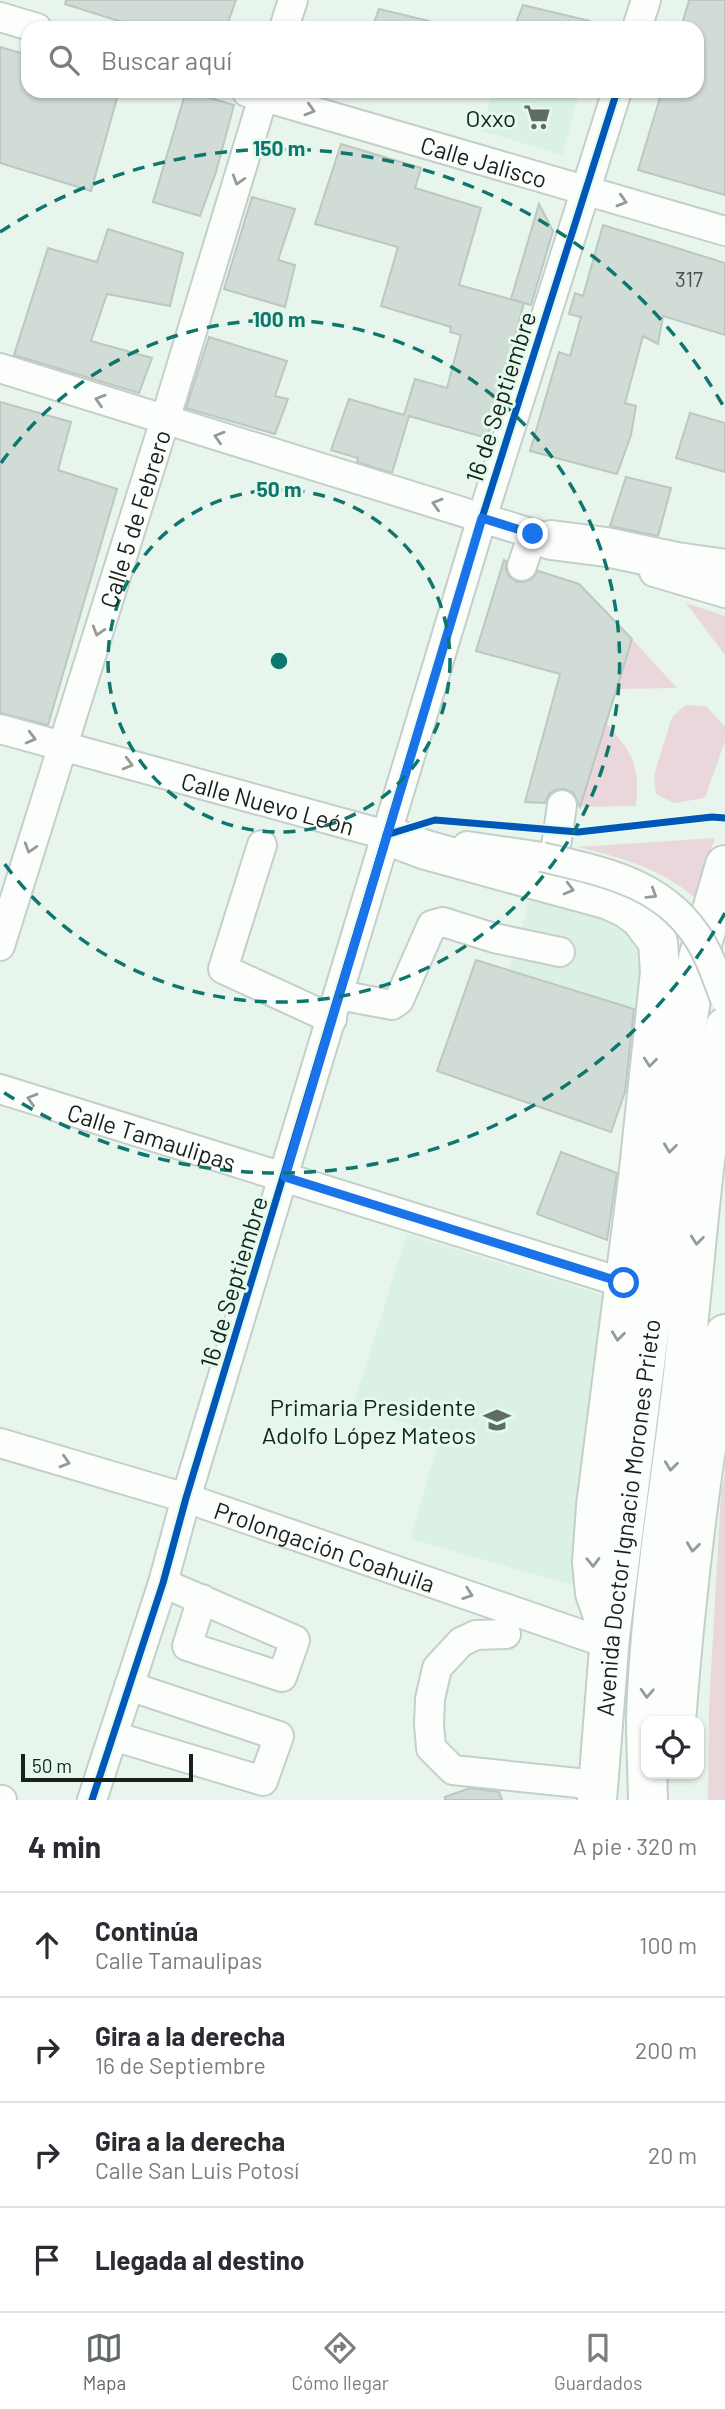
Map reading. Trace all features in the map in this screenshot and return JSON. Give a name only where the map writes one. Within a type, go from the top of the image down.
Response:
[{"type":"highway","points":[[542,537],[725,569]]},
{"type":"highway","points":[[386,835],[426,850],[609,900],[640,918],[657,942],[660,972],[639,1166],[596,1506],[592,1562],[595,1593],[610,1640]]},
{"type":"highway","name":"Avenida Doctor Ignacio Morones Prieto","points":[[597,1793],[610,1640],[682,1054],[698,958],[725,865]]},
{"type":"highway","points":[[646,1716],[652,1615],[683,1376],[707,1149],[725,1027]]},
{"type":"highway","points":[[676,1716],[683,1633],[709,1418],[725,1334]]},
{"type":"highway","points":[[647,1779],[648,1800]]},
{"type":"highway","points":[[670,1800],[672,1779]]},
{"type":"street","points":[[286,21],[293,0]]},
{"type":"street","points":[[639,21],[646,0]]},
{"type":"street","points":[[0,17],[21,23]]},
{"type":"street","name":"Calle 5 de Febrero","points":[[0,946],[165,420],[256,98]]},
{"type":"street","name":"Calle Jalisco","points":[[274,98],[725,231]]},
{"type":"street","name":"16 de Septiembre","points":[[92,1800],[163,1583],[186,1498],[482,518],[615,98]]},
{"type":"street","points":[[0,368],[725,593]]},
{"type":"street","points":[[522,566],[542,537]]},
{"type":"street","name":"Calle Nuevo León","points":[[0,729],[386,835],[548,858],[622,878],[662,899],[685,920],[702,944],[725,999]]},
{"type":"street","points":[[548,858],[562,805]]},
{"type":"street","points":[[262,845],[223,969],[335,1007],[392,1005],[399,1000],[432,925],[443,922],[494,938],[560,952]]},
{"type":"street","name":"Calle Tamaulipas","points":[[0,1089],[624,1283]]},
{"type":"street","name":"Prolongación Coahuila","points":[[0,1443],[186,1498],[610,1640]]},
{"type":"street","points":[[163,1583],[202,1599]]},
{"type":"street","points":[[506,1634],[476,1635],[468,1638],[437,1668],[430,1699],[431,1748],[453,1770],[597,1793]]},
{"type":"street","points":[[113,1736],[263,1781],[279,1736],[129,1686]]},
{"type":"shaded area","points":[[491,98],[578,98],[562,155],[482,131]]},
{"type":"shaded area","points":[[686,603],[725,616],[725,655]]},
{"type":"shaded area","points":[[632,639],[677,688],[616,689]]},
{"type":"shaded area","points":[[686,705],[706,706],[725,727],[725,741],[705,798],[674,803],[656,794],[654,775],[672,717]]},
{"type":"shaded area","points":[[606,723],[623,743],[633,761],[637,780],[636,806],[580,807]]},
{"type":"shaded area","points":[[715,838],[697,899],[655,872],[610,855],[577,847]]},
{"type":"shaded area","points":[[532,893],[643,933],[653,1015],[509,970]]},
{"type":"shaded area","name":"Primaria Presidente Adolfo López Mateos","points":[[407,1234],[604,1295],[578,1587],[410,1539],[441,1434],[353,1406]]},
{"type":"shaded area","points":[[725,1473],[725,1800],[708,1800],[709,1709],[721,1493]]},
{"type":"building","points":[[66,0],[236,0],[228,21],[119,21],[65,4]]},
{"type":"building","points":[[689,0],[725,0],[725,195],[638,170],[660,98],[704,98],[704,21],[683,21]]},
{"type":"building","points":[[523,5],[590,21],[517,21]]},
{"type":"building","points":[[379,9],[429,21],[375,21]]},
{"type":"building","points":[[0,47],[21,53],[21,98],[117,98],[91,191],[0,163]]},
{"type":"building","points":[[184,98],[210,98],[234,105],[216,172],[200,216],[153,202]]},
{"type":"building","points":[[341,144],[421,168],[415,188],[481,208],[459,285],[524,303],[487,438],[409,416],[392,473],[331,450],[349,399],[404,415],[415,379],[447,388],[461,335],[450,332],[451,327],[381,306],[398,247],[315,224]]},
{"type":"building","points":[[252,197],[295,209],[278,260],[295,265],[285,307],[224,289]]},
{"type":"building","points":[[539,204],[553,231],[531,305],[511,299]]},
{"type":"building","points":[[603,225],[725,263],[725,335],[663,316],[658,344],[643,336],[625,403],[636,406],[631,435],[617,474],[530,451],[559,352],[570,356],[581,317],[569,314],[575,293],[583,296]]},
{"type":"building","points":[[108,229],[183,253],[170,306],[107,294],[91,341],[152,358],[139,393],[14,355],[48,248],[97,262]]},
{"type":"building","points":[[209,337],[287,361],[275,396],[288,399],[275,434],[186,408]]},
{"type":"building","points":[[0,402],[71,422],[58,470],[117,489],[48,725],[0,713]]},
{"type":"building","points":[[690,413],[725,423],[725,472],[676,458]]},
{"type":"building","points":[[626,477],[671,488],[658,536],[610,526]]},
{"type":"building","points":[[504,560],[509,576],[517,582],[532,579],[538,571],[579,584],[632,639],[580,807],[573,792],[564,789],[549,794],[545,803],[525,802],[560,674],[476,651]]},
{"type":"building","points":[[476,960],[634,1009],[625,1092],[611,1132],[437,1071]]},
{"type":"building","points":[[561,1152],[617,1173],[607,1240],[537,1214]]},
{"type":"building","points":[[470,1788],[499,1792],[502,1800],[445,1800],[445,1797]]},
{"type":"cycle path","points":[[92,1800],[163,1583],[186,1498],[482,518],[615,98]]},
{"type":"cycle path","points":[[386,835],[435,820],[578,832],[712,817],[725,818]]},
{"type":"place","name":"Oxxo","points":[[537,117]]},
{"type":"place","name":"Primaria Presidente Adolfo López Mateos","points":[[497,1420]]},
{"type":"route","points":[[533,534],[482,518],[285,1177],[624,1283]]}]
